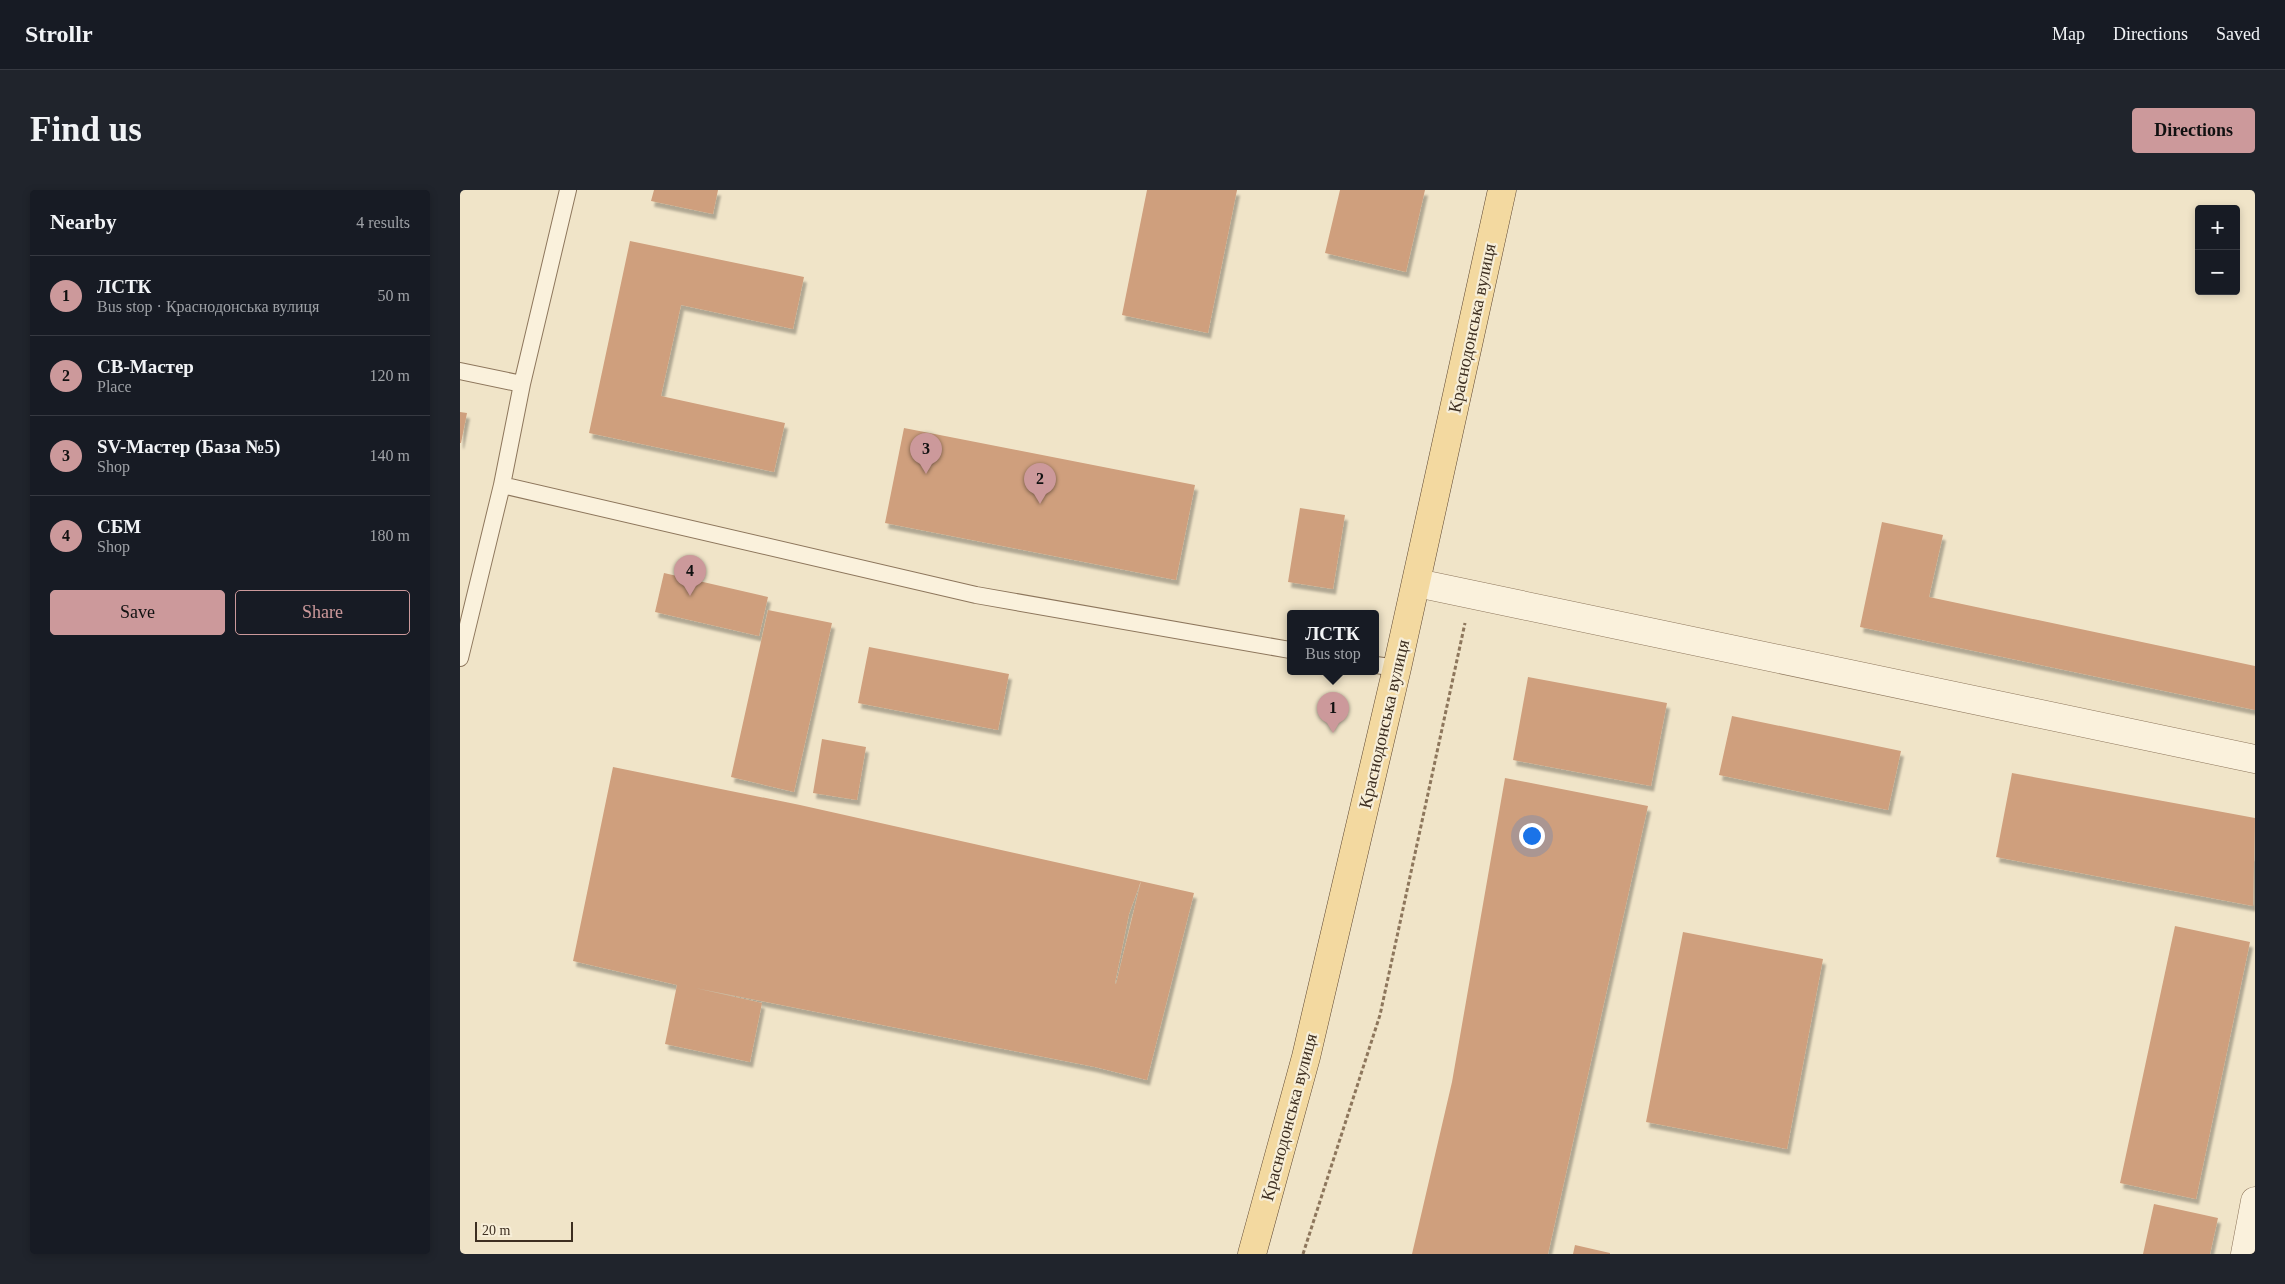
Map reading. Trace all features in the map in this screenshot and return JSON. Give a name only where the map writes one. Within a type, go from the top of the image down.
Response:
[{"type":"main road","name":"Краснодонська вулиця","points":[[1252,1254],[1306,1057],[1386,666],[1417,582],[1502,190]]},
{"type":"street","points":[[1417,582],[2255,759]]},
{"type":"street","points":[[2245,1254],[2255,1201]]},
{"type":"lane","points":[[460,658],[502,485],[522,384],[568,190]]},
{"type":"lane","points":[[460,371],[522,384]]},
{"type":"lane","points":[[502,485],[976,595],[1287,649]]},
{"type":"path","points":[[1303,1254],[1380,1015],[1472,594]]},
{"type":"building","points":[[654,190],[718,190],[713,214],[651,201]]},
{"type":"building","points":[[1147,190],[1237,190],[1208,333],[1122,315]]},
{"type":"building","points":[[1340,190],[1425,190],[1406,272],[1325,253]]},
{"type":"building","points":[[630,241],[804,277],[793,329],[681,305],[661,396],[785,423],[774,472],[589,433]]},
{"type":"building","points":[[460,412],[467,413],[461,443],[460,443]]},
{"type":"building","points":[[904,428],[1195,485],[1176,580],[885,523]]},
{"type":"building","points":[[1300,508],[1345,515],[1333,589],[1288,582]]},
{"type":"building","points":[[1882,522],[1943,535],[1929,597],[2255,666],[2255,710],[1860,627]]},
{"type":"building","points":[[664,573],[768,597],[759,636],[655,612]]},
{"type":"building","points":[[768,610],[832,623],[794,792],[731,777]]},
{"type":"building","points":[[869,647],[1009,674],[998,730],[858,703]]},
{"type":"building","points":[[1528,677],[1667,703],[1651,786],[1513,760]]},
{"type":"building","points":[[1732,716],[1901,751],[1888,810],[1719,775]]},
{"type":"building","points":[[822,739],[866,747],[857,800],[813,793]]},
{"type":"building","points":[[613,767],[800,805],[1141,881],[1194,893],[1147,1080],[1095,1067],[695,988],[762,1003],[750,1062],[665,1044],[677,985],[573,961]],"holes":[[[1141,881],[1116,984],[1129,914]]]},
{"type":"building","points":[[2012,773],[2255,818],[2253,906],[1996,857]]},
{"type":"building","points":[[1505,778],[1648,806],[1548,1254],[1412,1254],[1452,1082]]},
{"type":"building","points":[[2175,926],[2250,942],[2196,1199],[2120,1183]]},
{"type":"building","points":[[1683,932],[1823,959],[1787,1149],[1646,1122]]},
{"type":"building","points":[[2154,1204],[2218,1218],[2210,1254],[2143,1254]]},
{"type":"building","points":[[1575,1245],[1610,1253],[1610,1254],[1573,1254]]},
{"type":"place","name":"SV-Мастер (База №5)","points":[[926,474]]},
{"type":"place","name":"СВ-Мастер","points":[[1040,504]]},
{"type":"place","name":"СБМ","points":[[690,596]]},
{"type":"place","name":"ЛСТК","points":[[1333,733]]}]
